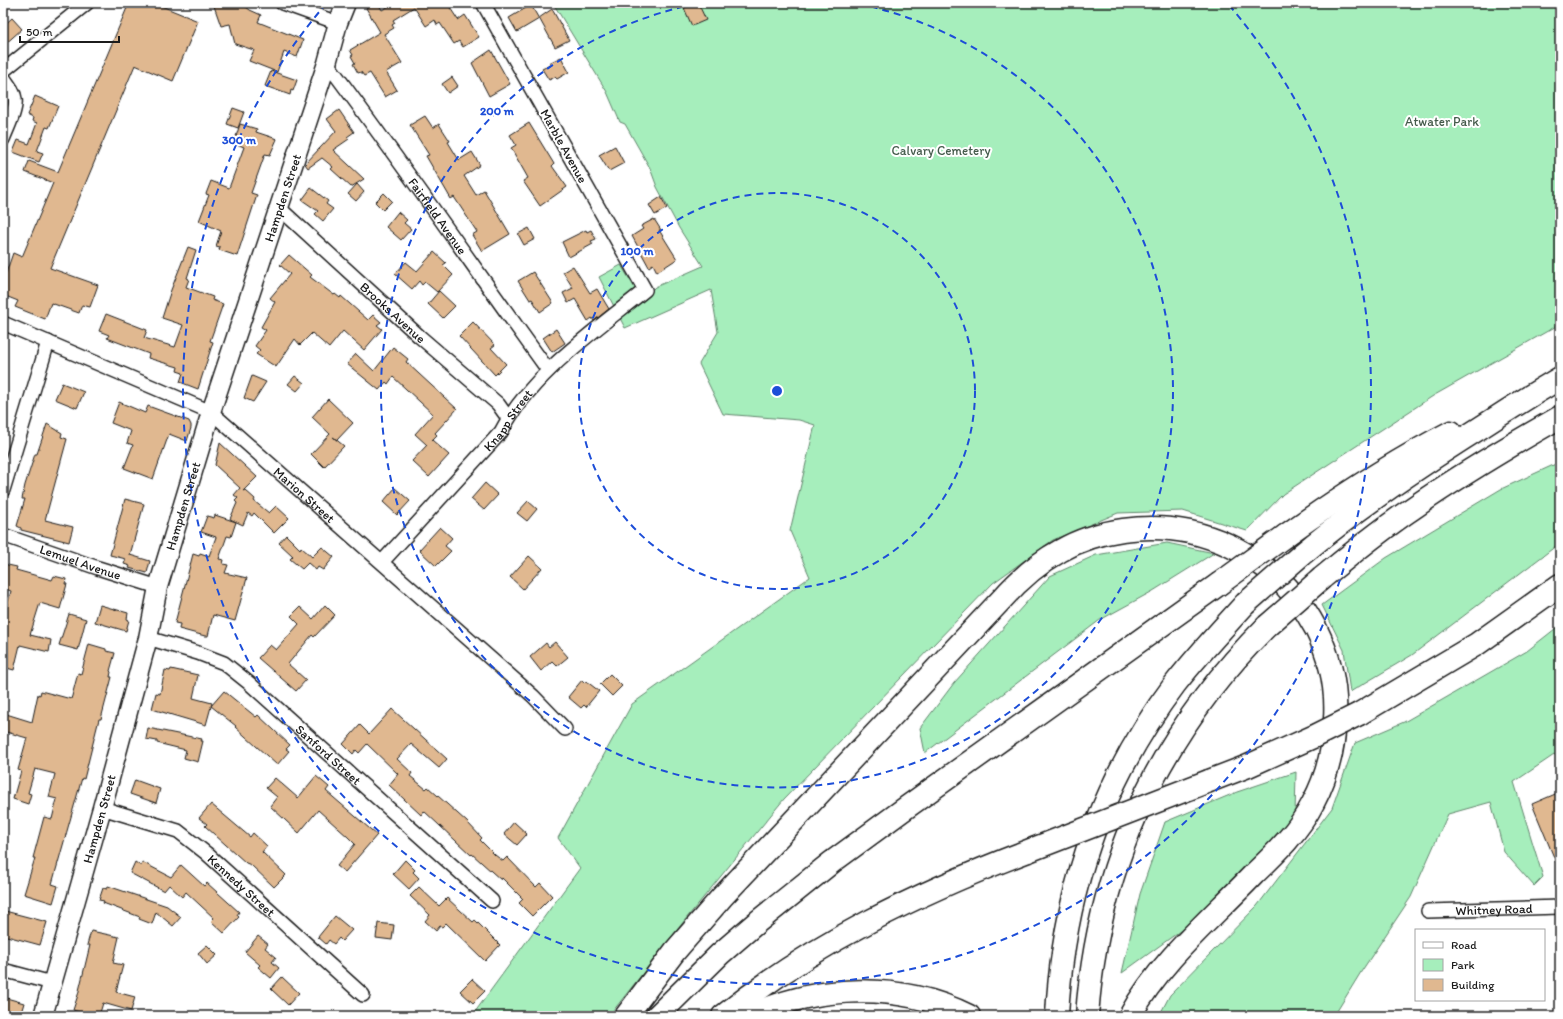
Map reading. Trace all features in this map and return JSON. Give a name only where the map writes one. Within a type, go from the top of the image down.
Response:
[{"type":"highway","points":[[657,1016],[726,949],[832,862],[1285,536],[1336,500],[1419,448],[1555,381]]},
{"type":"highway","points":[[1057,1016],[1063,953],[1072,904],[1085,854],[1103,808],[1126,761],[1161,704],[1205,647],[1245,604],[1301,555],[1348,517],[1448,448],[1555,381]]},
{"type":"highway","points":[[1087,1016],[1094,955],[1104,908],[1121,850],[1144,796],[1166,755],[1195,710],[1235,659],[1267,626],[1322,578],[1386,527],[1430,496],[1496,454],[1560,417]]},
{"type":"highway","points":[[626,1016],[675,951],[726,892],[1028,573],[1060,550],[1086,539],[1121,530],[1145,528],[1170,529],[1205,536],[1240,550],[1268,569],[1294,594],[1320,637],[1328,660],[1333,681],[1335,702],[1334,736],[1325,777],[1313,804],[1300,824],[1275,854],[1164,966],[1144,993],[1130,1016]]},
{"type":"highway","points":[[723,1016],[786,970],[847,933],[926,893],[973,872],[1248,766],[1360,714],[1476,644],[1560,585]]},
{"type":"highway","points":[[750,1016],[777,1005],[802,998],[831,993],[865,991],[892,993],[920,998],[946,1006],[969,1016]]},
{"type":"main road","name":"Hampden Street","points":[[43,1016],[148,638],[158,587],[211,412],[327,63],[338,23],[346,3]]},
{"type":"street","points":[[3,71],[86,3]]},
{"type":"street","points":[[282,3],[338,23]]},
{"type":"street","name":"Marble Avenue","points":[[483,3],[645,290]]},
{"type":"street","name":"Fairfield Avenue","points":[[327,63],[399,159],[548,370]]},
{"type":"street","points":[[3,77],[16,100],[3,139]]},
{"type":"street","name":"Brooks Avenue","points":[[278,207],[419,336],[498,404],[508,418]]},
{"type":"street","name":"Knapp Street","points":[[382,562],[501,432],[508,418],[548,370],[645,290]]},
{"type":"street","name":"Marion Street","points":[[3,323],[211,412],[533,696],[565,729]]},
{"type":"street","points":[[3,490],[48,342]]},
{"type":"street","name":"Lemuel Avenue","points":[[3,535],[158,587]]},
{"type":"street","name":"Sanford Street","points":[[148,638],[198,653],[224,663],[492,901]]},
{"type":"street","name":"Kennedy Street","points":[[102,808],[178,831],[218,864],[362,995]]},
{"type":"street","name":"Whitney Road","points":[[1428,910],[1560,907]]},
{"type":"street","points":[[3,970],[52,982]]},
{"type":"green space","points":[[553,3],[1560,3],[1560,324],[1433,396],[1283,494],[1247,531],[1183,511],[1118,513],[1053,540],[993,583],[784,799],[609,1016],[472,1016],[580,868],[558,838],[632,704],[810,577],[790,531],[815,425],[799,420],[723,414],[699,364],[718,332],[711,290],[625,328],[599,277],[621,265],[642,300],[655,287],[703,266],[679,228],[657,187],[650,168],[625,124],[620,122],[607,92]]},
{"type":"green space","points":[[1560,462],[1560,543],[1412,655],[1350,692],[1344,650],[1322,605],[1386,558],[1501,489]]},
{"type":"green space","points":[[1167,543],[1214,553],[1153,591],[1100,620],[925,753],[920,728],[954,683],[1050,576],[1096,555]]},
{"type":"green space","points":[[1560,625],[1560,751],[1514,782],[1543,877],[1534,886],[1504,852],[1491,802],[1448,814],[1411,897],[1361,972],[1334,1016],[1159,1016],[1170,995],[1257,906],[1332,808],[1355,743],[1404,722],[1527,651]]},
{"type":"green space","points":[[1296,772],[1295,816],[1256,862],[1198,918],[1122,973],[1140,894],[1165,822],[1237,792]]},
{"type":"building","points":[[129,3],[154,3],[198,21],[173,81],[135,65],[50,268],[98,285],[90,307],[82,305],[79,313],[51,303],[45,319],[15,307],[18,301],[3,295],[3,272],[6,273],[13,253],[22,257],[53,183],[25,172],[29,161],[58,172]]},
{"type":"building","points":[[224,3],[241,3],[250,10],[261,15],[258,22],[303,40],[297,57],[284,52],[277,72],[249,61],[254,50],[235,44],[230,24],[221,26],[214,6]]},
{"type":"building","points":[[374,3],[378,3],[382,10],[395,3],[447,3],[458,20],[465,15],[479,37],[463,47],[459,41],[454,44],[440,23],[437,25],[435,20],[426,26],[414,7],[393,20],[395,23],[392,25],[394,28],[384,34],[402,63],[386,72],[397,90],[385,97],[370,73],[364,76],[361,72],[358,73],[353,64],[355,63],[351,56],[353,55],[350,50],[380,32],[366,8]]},
{"type":"building","points":[[694,3],[698,3],[706,20],[692,26],[684,8]]},
{"type":"building","points":[[531,5],[539,19],[517,32],[509,18]]},
{"type":"building","points":[[552,9],[569,40],[555,47],[539,18]]},
{"type":"building","points":[[12,18],[22,29],[3,46],[3,26]]},
{"type":"building","points":[[491,50],[510,84],[489,96],[472,63]]},
{"type":"building","points":[[561,57],[569,72],[557,79],[555,77],[549,80],[542,69],[550,65],[549,63]]},
{"type":"building","points":[[271,71],[297,80],[293,91],[291,90],[290,95],[265,86]]},
{"type":"building","points":[[452,77],[458,86],[448,93],[442,84]]},
{"type":"building","points":[[35,96],[58,106],[49,128],[46,127],[37,151],[43,153],[39,162],[13,152],[18,140],[29,144],[37,123],[32,121],[33,118],[27,115]]},
{"type":"building","points":[[233,108],[244,112],[238,128],[227,124]]},
{"type":"building","points":[[339,110],[354,132],[347,137],[349,139],[333,150],[364,179],[351,187],[331,169],[333,167],[322,158],[308,168],[305,164],[336,131],[327,119]]},
{"type":"building","points":[[425,116],[433,128],[439,124],[450,141],[448,142],[459,160],[472,152],[480,165],[464,176],[476,195],[484,190],[510,234],[482,251],[472,235],[477,232],[454,197],[451,199],[426,156],[429,155],[410,125]]},
{"type":"building","points":[[529,123],[554,164],[552,166],[567,187],[540,206],[523,181],[528,178],[511,148],[516,145],[510,135]]},
{"type":"building","points":[[240,124],[257,129],[256,132],[277,139],[270,155],[265,154],[251,193],[257,195],[237,256],[219,250],[220,247],[216,246],[221,231],[199,221],[209,195],[206,194],[211,181],[229,188],[244,147],[234,143]]},
{"type":"building","points":[[615,146],[624,163],[609,171],[599,155]]},
{"type":"building","points":[[357,184],[364,192],[356,201],[348,194]]},
{"type":"building","points":[[311,188],[328,201],[326,204],[333,209],[323,221],[315,214],[318,211],[302,200]]},
{"type":"building","points":[[384,193],[392,201],[383,210],[375,202]]},
{"type":"building","points":[[661,197],[667,208],[655,215],[649,205]]},
{"type":"building","points":[[398,212],[407,220],[404,223],[411,229],[401,240],[386,227]]},
{"type":"building","points":[[654,219],[677,259],[657,272],[653,264],[649,267],[632,236],[643,229],[641,226]]},
{"type":"building","points":[[529,228],[535,239],[524,245],[518,234]]},
{"type":"building","points":[[586,230],[587,232],[591,230],[596,239],[591,241],[593,244],[569,257],[562,242]]},
{"type":"building","points":[[188,247],[196,250],[187,278],[189,279],[186,287],[213,297],[212,300],[223,304],[210,341],[213,342],[198,389],[180,382],[183,373],[177,371],[178,367],[148,358],[149,354],[107,338],[109,335],[99,331],[106,314],[147,330],[144,338],[175,347],[183,325],[162,318]]},
{"type":"building","points":[[434,252],[446,263],[443,265],[453,275],[437,292],[425,282],[422,285],[419,281],[412,289],[395,274],[406,262],[417,271]]},
{"type":"building","points":[[289,255],[312,275],[310,277],[334,295],[335,294],[340,298],[341,296],[368,320],[373,315],[381,322],[377,325],[382,329],[364,350],[343,331],[329,348],[312,333],[300,345],[295,339],[276,367],[256,354],[260,350],[255,346],[266,330],[261,327],[275,302],[270,298],[290,274],[280,265]]},
{"type":"building","points":[[573,266],[590,293],[597,289],[609,309],[594,321],[592,318],[588,321],[575,299],[568,303],[563,293],[573,288],[563,272]]},
{"type":"building","points":[[533,272],[553,303],[540,312],[532,299],[530,300],[518,281]]},
{"type":"building","points":[[439,291],[455,306],[443,318],[428,304]]},
{"type":"building","points":[[473,322],[495,345],[491,348],[506,364],[495,375],[459,336]]},
{"type":"building","points":[[556,329],[565,343],[552,352],[543,338]]},
{"type":"building","points":[[393,347],[408,359],[406,362],[457,409],[435,433],[437,435],[432,440],[449,455],[429,477],[412,461],[427,445],[415,434],[433,414],[393,377],[388,384],[386,382],[379,390],[347,364],[356,354],[374,371]]},
{"type":"building","points":[[252,376],[266,382],[253,402],[244,398]]},
{"type":"building","points":[[295,376],[304,383],[297,391],[288,384]]},
{"type":"building","points":[[62,383],[84,392],[77,408],[55,399]]},
{"type":"building","points":[[328,399],[353,423],[337,440],[333,437],[344,446],[324,467],[311,454],[330,434],[312,417]]},
{"type":"building","points":[[119,402],[145,413],[148,406],[189,421],[191,425],[187,441],[169,434],[153,479],[124,468],[133,445],[127,443],[131,431],[111,423]]},
{"type":"building","points":[[47,424],[62,433],[61,437],[67,439],[45,520],[73,527],[69,542],[21,530],[21,528],[17,526],[25,499],[22,499],[25,485]]},
{"type":"building","points":[[220,443],[257,477],[243,491],[245,490],[255,499],[254,501],[269,513],[276,506],[289,518],[274,533],[254,513],[252,516],[248,513],[243,525],[230,519],[237,503],[235,501],[238,498],[234,495],[240,488],[215,465]]},
{"type":"building","points":[[485,483],[498,495],[484,510],[471,499]]},
{"type":"building","points":[[395,488],[410,501],[397,515],[383,502]]},
{"type":"building","points":[[125,499],[144,504],[130,555],[150,561],[147,573],[129,568],[130,566],[124,564],[126,559],[110,555]]},
{"type":"building","points":[[528,501],[537,509],[527,521],[517,513]]},
{"type":"building","points":[[215,515],[236,522],[231,537],[227,536],[219,559],[224,560],[223,564],[228,565],[225,573],[247,578],[235,621],[213,615],[208,636],[205,636],[179,629],[180,624],[175,623],[193,554],[199,556],[200,553],[209,556],[216,537],[201,532],[207,516],[214,518]]},
{"type":"building","points":[[440,527],[452,538],[445,546],[451,551],[436,566],[419,550]]},
{"type":"building","points":[[286,535],[300,549],[301,547],[312,557],[322,547],[334,557],[323,570],[318,567],[316,570],[308,563],[302,569],[290,559],[293,556],[279,543]]},
{"type":"building","points":[[529,556],[542,568],[523,589],[510,577]]},
{"type":"building","points":[[3,564],[17,567],[16,570],[52,580],[54,576],[66,579],[65,584],[67,584],[60,609],[40,603],[30,635],[51,640],[49,652],[20,645],[14,670],[3,667],[3,620],[11,591],[3,588]]},
{"type":"building","points":[[100,605],[128,613],[127,619],[129,620],[126,631],[95,622]]},
{"type":"building","points":[[325,605],[335,615],[314,637],[312,635],[288,664],[306,680],[296,691],[258,658],[270,645],[276,650],[299,624],[291,616],[300,607],[313,619]]},
{"type":"building","points":[[69,614],[86,619],[78,650],[59,645]]},
{"type":"building","points":[[555,642],[568,657],[557,666],[552,661],[541,671],[530,657],[546,643],[549,647]]},
{"type":"building","points":[[89,644],[115,653],[110,671],[110,677],[112,677],[101,719],[99,719],[84,779],[82,778],[52,884],[58,886],[53,903],[24,894],[35,858],[33,858],[44,817],[52,819],[57,799],[49,797],[55,774],[35,769],[28,793],[31,794],[28,804],[13,799],[21,771],[18,770],[27,738],[3,731],[3,713],[32,722],[38,694],[40,695],[41,691],[71,699],[78,673],[81,674]]},
{"type":"building","points":[[171,669],[198,675],[193,698],[212,703],[206,725],[152,709],[156,693],[160,694],[165,670],[170,671]]},
{"type":"building","points":[[610,674],[622,686],[612,696],[600,684]]},
{"type":"building","points":[[582,680],[585,683],[586,681],[599,691],[586,707],[584,705],[581,708],[568,697]]},
{"type":"building","points":[[224,691],[256,717],[258,715],[290,745],[286,749],[289,751],[277,765],[235,727],[236,726],[211,706]]},
{"type":"building","points":[[392,709],[447,759],[439,768],[411,744],[397,759],[412,773],[410,776],[426,789],[428,787],[467,822],[482,838],[480,840],[495,855],[503,861],[507,857],[536,887],[540,883],[552,896],[532,916],[519,903],[523,899],[502,878],[501,880],[472,854],[471,855],[424,811],[421,815],[389,785],[398,774],[367,744],[359,753],[356,750],[353,754],[343,744],[360,725],[369,734]]},
{"type":"building","points":[[148,728],[202,739],[201,741],[203,741],[198,762],[184,758],[186,750],[146,739]]},
{"type":"building","points":[[316,776],[329,787],[326,791],[377,835],[345,872],[337,866],[355,844],[318,810],[299,833],[270,806],[277,797],[266,788],[275,778],[298,798]]},
{"type":"building","points":[[135,780],[160,789],[156,803],[130,794]]},
{"type":"building","points":[[1560,792],[1560,872],[1532,804]]},
{"type":"building","points":[[211,804],[250,837],[253,833],[267,846],[262,852],[286,875],[274,887],[251,865],[246,863],[205,826],[207,824],[199,818]]},
{"type":"building","points":[[514,822],[527,834],[517,845],[504,834]]},
{"type":"building","points":[[405,860],[415,870],[413,872],[419,878],[409,889],[393,874]]},
{"type":"building","points":[[135,862],[141,866],[142,862],[171,877],[181,865],[204,886],[207,883],[239,912],[237,915],[239,917],[224,933],[211,921],[214,918],[186,892],[182,897],[169,885],[164,891],[130,873]]},
{"type":"building","points":[[108,886],[167,906],[181,917],[173,926],[156,912],[152,924],[139,919],[140,917],[103,903],[104,901],[99,900],[103,888],[107,889]]},
{"type":"building","points":[[419,887],[439,906],[447,898],[473,922],[475,920],[500,945],[485,961],[446,923],[442,927],[440,926],[436,931],[425,921],[430,915],[410,896]]},
{"type":"building","points":[[5,911],[47,922],[40,945],[3,935],[3,919]]},
{"type":"building","points":[[335,916],[352,930],[342,941],[339,938],[334,944],[329,940],[326,944],[318,937]]},
{"type":"building","points":[[378,923],[394,925],[392,940],[376,938]]},
{"type":"building","points":[[91,931],[119,937],[113,963],[123,965],[116,992],[135,997],[131,1011],[103,1003],[99,1016],[93,1016],[73,1010],[90,945],[87,945]]},
{"type":"building","points":[[258,936],[268,944],[265,948],[276,957],[272,962],[279,968],[271,978],[258,967],[260,965],[245,952]]},
{"type":"building","points":[[207,945],[217,955],[207,964],[198,953]]},
{"type":"building","points":[[282,977],[299,993],[288,1005],[271,989]]},
{"type":"building","points":[[472,979],[485,991],[473,1003],[460,991]]},
{"type":"building","points":[[3,997],[24,1003],[20,1016],[3,1016]]},
{"type":"park label","name":"Atwater Park","points":[[1442,121]]},
{"type":"park label","name":"Calvary Cemetery","points":[[941,150]]}]
